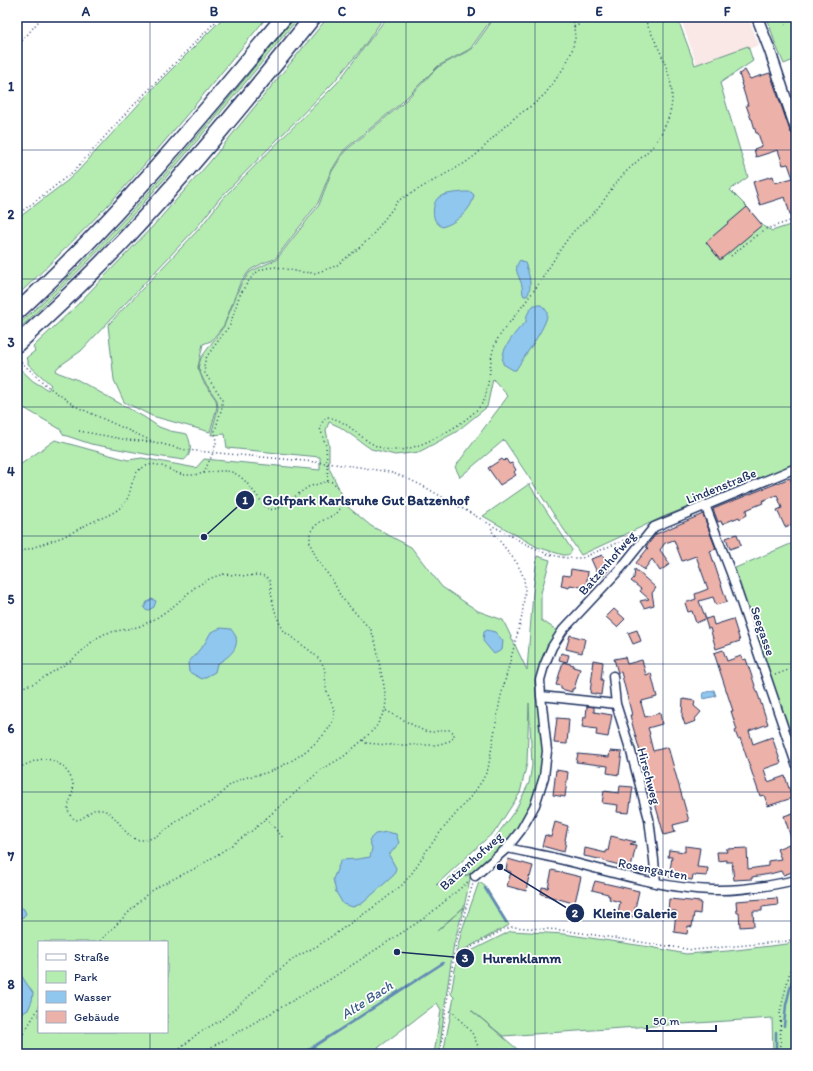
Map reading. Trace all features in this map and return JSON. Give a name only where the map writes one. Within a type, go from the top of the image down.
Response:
[{"type":"highway","points":[[17,312],[99,232],[132,196],[231,82],[284,17]]},
{"type":"highway","points":[[17,344],[59,306],[125,238],[190,166],[313,17]]},
{"type":"street","points":[[757,17],[796,129]]},
{"type":"street","name":"Lindenstraße","points":[[654,527],[796,468]]},
{"type":"street","name":"Seegasse","points":[[705,505],[731,573],[796,764]]},
{"type":"street","name":"Batzenhofweg","points":[[475,876],[507,848],[521,830],[535,805],[544,777],[547,752],[540,680],[552,647],[563,630],[621,568],[654,527]]},
{"type":"street","name":"Hirschweg","points":[[613,676],[616,704],[649,819],[656,883]]},
{"type":"street","points":[[541,696],[616,704]]},
{"type":"street","name":"Rosengarten","points":[[507,848],[563,860],[632,878],[688,888],[713,890],[740,889],[796,880]]},
{"type":"path","points":[[17,47],[42,17]]},
{"type":"path","points":[[17,215],[75,170],[126,113],[220,17]]},
{"type":"path","points":[[204,473],[216,443],[215,431],[222,406],[222,400],[205,373],[204,364],[207,356],[230,325],[239,297],[250,279],[258,271],[266,268],[276,267],[300,272],[315,273],[336,266],[371,237],[398,200],[465,163],[477,154],[505,126],[545,94],[565,66],[572,51],[575,38],[573,17]]},
{"type":"path","points":[[574,27],[578,25],[583,17]]},
{"type":"path","points":[[328,481],[326,446],[320,428],[323,421],[327,417],[335,418],[368,442],[378,447],[389,450],[406,450],[454,428],[471,416],[484,401],[491,359],[496,342],[508,324],[530,297],[570,235],[596,211],[621,177],[654,145],[668,119],[672,100],[670,76],[662,55],[645,20],[641,17]]},
{"type":"path","points":[[782,17],[785,25]]},
{"type":"path","points":[[789,17],[791,22]]},
{"type":"path","points":[[731,256],[766,229],[796,219]]},
{"type":"path","points":[[21,362],[47,386],[75,406],[154,442]]},
{"type":"path","points":[[79,431],[128,440],[154,442],[186,450],[326,463],[389,472],[423,486],[546,554],[566,558],[582,558],[654,527]]},
{"type":"path","points":[[17,553],[60,538],[100,518],[114,513],[125,503],[140,469],[149,465],[161,465],[184,475],[198,475],[224,471],[234,472],[241,477],[269,510],[280,508],[308,487],[328,481],[332,482],[337,486],[342,497],[342,506],[337,512],[314,527],[310,533],[310,544],[318,561],[333,581],[342,597],[371,630],[376,644],[386,700],[384,710],[376,727],[343,757],[322,769],[253,830],[230,847],[198,867],[148,893],[100,941]]},
{"type":"path","points":[[174,1054],[197,1034],[221,1020],[275,973],[296,957],[319,945],[381,902],[402,885],[442,830],[482,781],[488,769],[500,700],[522,616],[525,590],[524,578],[517,563],[490,530],[493,526]]},
{"type":"path","points":[[17,689],[35,683],[72,660],[95,639],[106,633],[138,627],[155,619],[175,605],[194,588],[211,578],[223,574],[247,576],[257,575],[265,576],[270,582],[275,612],[283,630],[296,642],[317,656],[324,665],[326,674],[325,684],[334,715],[333,720],[323,735],[303,754],[270,771],[236,781],[218,797],[183,816],[163,832],[152,838],[142,840],[136,839],[130,835],[114,816],[108,812],[94,810],[83,819],[77,820],[71,817],[68,812],[68,806],[72,796],[72,782],[68,772],[60,764],[47,759],[34,761],[17,768]]},
{"type":"path","points":[[766,679],[796,667]]},
{"type":"path","points":[[363,740],[366,743],[434,745],[452,740],[454,736],[454,733],[450,730],[433,732],[424,731],[384,710]]},
{"type":"path","points":[[266,818],[284,839]]},
{"type":"path","points":[[440,1054],[456,943],[475,876]]},
{"type":"path","name":"Batzenhofweg","points":[[202,1054],[355,964],[426,917],[475,876]]},
{"type":"path","points":[[454,955],[505,929],[512,927],[562,930],[693,950],[796,938]]},
{"type":"path","points":[[781,1054],[780,1012],[796,946]]},
{"type":"path","points":[[17,1044],[38,1008]]},
{"type":"path","points":[[446,1010],[453,1012],[472,1033],[478,1046],[478,1054]]},
{"type":"shaded area","points":[[680,17],[748,17],[759,45],[698,68]]},
{"type":"green space","points":[[224,17],[267,17],[129,182],[17,296],[17,219],[78,171],[158,83]]},
{"type":"green space","points":[[295,17],[299,17],[140,207],[116,233],[17,331],[17,326],[106,239],[169,170]]},
{"type":"green space","points":[[328,17],[384,17],[364,46],[333,83],[219,199],[197,227],[81,351],[58,367],[55,371],[78,380],[159,427],[170,431],[187,434],[190,452],[187,458],[184,460],[156,456],[91,444],[64,435],[60,429],[17,404],[17,366],[33,381],[48,390],[51,385],[28,364],[28,360],[26,358],[35,351],[33,347],[76,306],[153,226],[208,164]]},
{"type":"green space","points":[[387,17],[493,17],[470,49],[438,66],[400,104],[344,150],[330,173],[318,203],[275,259],[250,270],[240,283],[224,325],[211,341],[203,344],[198,367],[203,381],[216,400],[217,407],[210,432],[152,416],[124,402],[114,380],[108,325],[200,228],[223,198],[338,82]]},
{"type":"green space","points":[[495,17],[677,17],[695,65],[748,46],[753,61],[720,83],[748,177],[730,190],[762,225],[772,231],[796,223],[796,464],[663,517],[581,555],[504,440],[460,477],[455,467],[508,396],[493,379],[487,407],[456,432],[419,452],[395,455],[371,449],[340,427],[329,422],[326,430],[329,445],[329,468],[348,507],[371,526],[411,547],[442,587],[478,611],[503,620],[527,670],[537,556],[550,560],[541,593],[541,620],[558,631],[536,681],[544,750],[543,770],[538,789],[529,811],[504,847],[472,873],[446,881],[494,839],[516,809],[529,783],[532,765],[529,703],[527,763],[520,793],[496,830],[436,885],[471,874],[454,943],[439,1054],[434,1054],[441,1010],[437,1003],[370,1054],[17,1054],[17,467],[55,440],[128,460],[142,458],[196,468],[204,459],[320,470],[320,457],[227,448],[225,434],[211,435],[218,408],[217,400],[204,381],[198,368],[201,358],[224,326],[241,284],[250,272],[276,260],[319,205],[331,173],[345,151],[401,105],[438,67],[472,49]]},
{"type":"green space","points":[[767,17],[796,17],[796,59],[784,64],[775,43]]},
{"type":"green space","points":[[529,484],[572,550],[569,554],[563,555],[537,547],[483,516]]},
{"type":"green space","points":[[795,542],[796,544],[796,754],[733,569]]},
{"type":"green space","points":[[479,882],[485,886],[509,925],[456,954],[462,930]]},
{"type":"green space","points":[[511,931],[564,934],[686,954],[728,951],[787,944],[796,941],[796,1054],[773,1054],[772,1018],[503,1036],[471,1010],[523,1054],[443,1054],[454,997],[451,994],[457,958]]},
{"type":"water","points":[[471,192],[474,195],[473,201],[467,211],[458,219],[442,227],[435,220],[435,201],[439,197],[451,193]]},
{"type":"water","points":[[520,260],[525,263],[529,275],[530,288],[527,296],[523,295],[522,286],[517,273],[517,267]]},
{"type":"water","points":[[534,305],[541,305],[546,309],[546,320],[539,334],[516,370],[513,370],[503,364],[504,351],[514,335],[526,322],[528,313]]},
{"type":"water","points":[[152,599],[156,601],[154,607],[147,611],[144,608],[147,602]]},
{"type":"water","points":[[221,628],[231,629],[236,637],[236,646],[228,656],[217,664],[215,672],[202,679],[189,672],[188,663],[205,643],[211,632]]},
{"type":"water","points":[[487,630],[495,632],[503,641],[502,650],[494,654],[483,641],[484,632]]},
{"type":"water","points":[[714,690],[716,696],[704,699],[703,693]]},
{"type":"water","points":[[387,832],[396,834],[399,843],[389,855],[396,868],[394,875],[363,903],[353,907],[343,904],[336,892],[333,879],[341,860],[370,857],[372,848],[369,840],[375,834]]},
{"type":"water","points":[[20,907],[24,909],[26,914],[19,919],[17,917],[17,908]]},
{"type":"water","points":[[17,970],[33,993],[32,1001],[28,1010],[18,1016],[17,1015]]},
{"type":"building","points":[[745,70],[750,79],[770,73],[790,131],[793,135],[796,145],[796,227],[794,228],[785,197],[760,205],[753,182],[773,176],[775,183],[793,178],[788,164],[783,165],[778,150],[756,157],[754,149],[762,146],[746,105],[748,105],[741,83],[739,74]]},
{"type":"building","points":[[747,207],[762,225],[720,260],[706,242]]},
{"type":"building","points":[[502,459],[504,461],[506,459],[509,464],[512,463],[516,470],[514,472],[516,475],[500,485],[488,468]]},
{"type":"building","points":[[790,478],[796,493],[796,517],[793,518],[796,523],[785,527],[777,510],[782,508],[777,495],[746,510],[747,515],[740,519],[739,517],[722,524],[721,521],[718,522],[713,509]]},
{"type":"building","points":[[703,514],[716,549],[710,551],[727,602],[716,605],[713,597],[699,601],[706,619],[712,617],[714,625],[733,619],[740,641],[716,649],[710,628],[708,629],[705,619],[696,623],[692,611],[688,612],[685,603],[696,599],[695,594],[708,589],[696,556],[682,561],[674,540],[665,543],[660,550],[670,564],[660,571],[652,559],[644,570],[636,563],[648,548],[646,547],[656,534]]},
{"type":"building","points":[[737,534],[741,545],[730,549],[726,538]]},
{"type":"building","points":[[603,555],[609,570],[600,579],[591,559]]},
{"type":"building","points":[[571,569],[588,572],[586,588],[570,585],[569,588],[561,586],[563,575],[570,576]]},
{"type":"building","points":[[635,569],[656,588],[652,593],[654,605],[644,608],[640,601],[649,599],[640,591],[641,589],[631,581],[634,578]]},
{"type":"building","points":[[614,609],[625,619],[617,627],[606,617]]},
{"type":"building","points":[[637,630],[641,641],[633,644],[628,633]]},
{"type":"building","points":[[570,635],[585,639],[582,653],[566,649]]},
{"type":"building","points":[[723,650],[727,661],[741,656],[743,660],[746,659],[768,724],[749,731],[753,744],[772,737],[781,763],[764,769],[768,782],[785,776],[792,798],[768,806],[764,795],[760,796],[740,738],[738,739],[735,731],[737,730],[731,711],[733,711],[714,653]]},
{"type":"building","points":[[561,653],[569,655],[567,662],[559,660]]},
{"type":"building","points":[[625,657],[627,664],[642,660],[646,675],[651,673],[657,697],[642,701],[641,703],[645,717],[660,713],[662,724],[648,728],[653,751],[668,747],[689,821],[673,825],[675,832],[664,835],[633,727],[630,715],[632,715],[621,672],[618,673],[614,659]]},
{"type":"building","points":[[593,660],[603,662],[601,695],[590,693]]},
{"type":"building","points":[[563,662],[574,665],[573,667],[580,669],[572,692],[561,689],[561,686],[556,685]]},
{"type":"building","points":[[683,699],[695,701],[694,706],[701,712],[695,719],[696,721],[685,725],[682,716]]},
{"type":"building","points":[[587,706],[594,707],[594,712],[612,715],[608,737],[596,735],[597,729],[582,727],[584,717],[586,717]]},
{"type":"building","points":[[557,718],[569,719],[567,744],[554,743]]},
{"type":"building","points":[[610,751],[622,752],[619,775],[607,773],[608,766],[576,762],[578,754],[609,757]]},
{"type":"building","points":[[556,770],[568,772],[565,797],[553,795]]},
{"type":"building","points":[[620,786],[633,787],[629,813],[617,812],[618,805],[602,803],[604,791],[619,793]]},
{"type":"building","points":[[796,812],[796,849],[795,850],[784,816]]},
{"type":"building","points":[[555,822],[568,826],[564,852],[542,846],[545,835],[551,837]]},
{"type":"building","points":[[611,836],[636,842],[630,844],[636,845],[631,868],[584,856],[585,848],[606,853],[606,850],[608,851]]},
{"type":"building","points":[[789,844],[794,859],[796,859],[796,871],[783,875],[781,871],[752,877],[752,879],[734,880],[732,862],[726,862],[726,860],[718,861],[717,852],[727,852],[726,849],[747,848],[748,869],[768,866],[768,861],[781,859],[777,849]]},
{"type":"building","points":[[685,846],[700,848],[697,867],[708,868],[707,876],[693,875],[692,880],[669,877],[672,857],[668,857],[669,850],[685,852]]},
{"type":"building","points":[[508,859],[533,866],[526,891],[507,886],[511,872],[506,870]]},
{"type":"building","points":[[552,870],[581,877],[575,902],[581,903],[579,914],[571,912],[573,903],[541,894],[542,887],[548,888]]},
{"type":"building","points":[[595,881],[639,891],[633,917],[618,913],[620,902],[609,899],[610,896],[608,896],[608,894],[592,890]]},
{"type":"building","points":[[777,898],[778,905],[762,907],[762,911],[753,911],[754,926],[740,927],[739,912],[737,913],[736,901]]},
{"type":"building","points":[[669,899],[701,902],[700,914],[694,913],[692,927],[688,926],[687,934],[674,932],[676,911],[668,911]]},
{"type":"waterway","points":[[485,888],[506,922]]},
{"type":"waterway","name":"Alte Bach","points":[[302,1054],[443,963]]},
{"type":"waterway","points":[[784,1026],[786,1005],[796,964]]},
{"type":"waterway","points":[[776,1032],[776,1054]]},
{"type":"place","name":"Golfpark Karlsruhe Gut Batzenhof","points":[[204,537]]},
{"type":"place","name":"Kleine Galerie","points":[[500,867]]},
{"type":"place","name":"Hurenklamm","points":[[397,952]]}]
